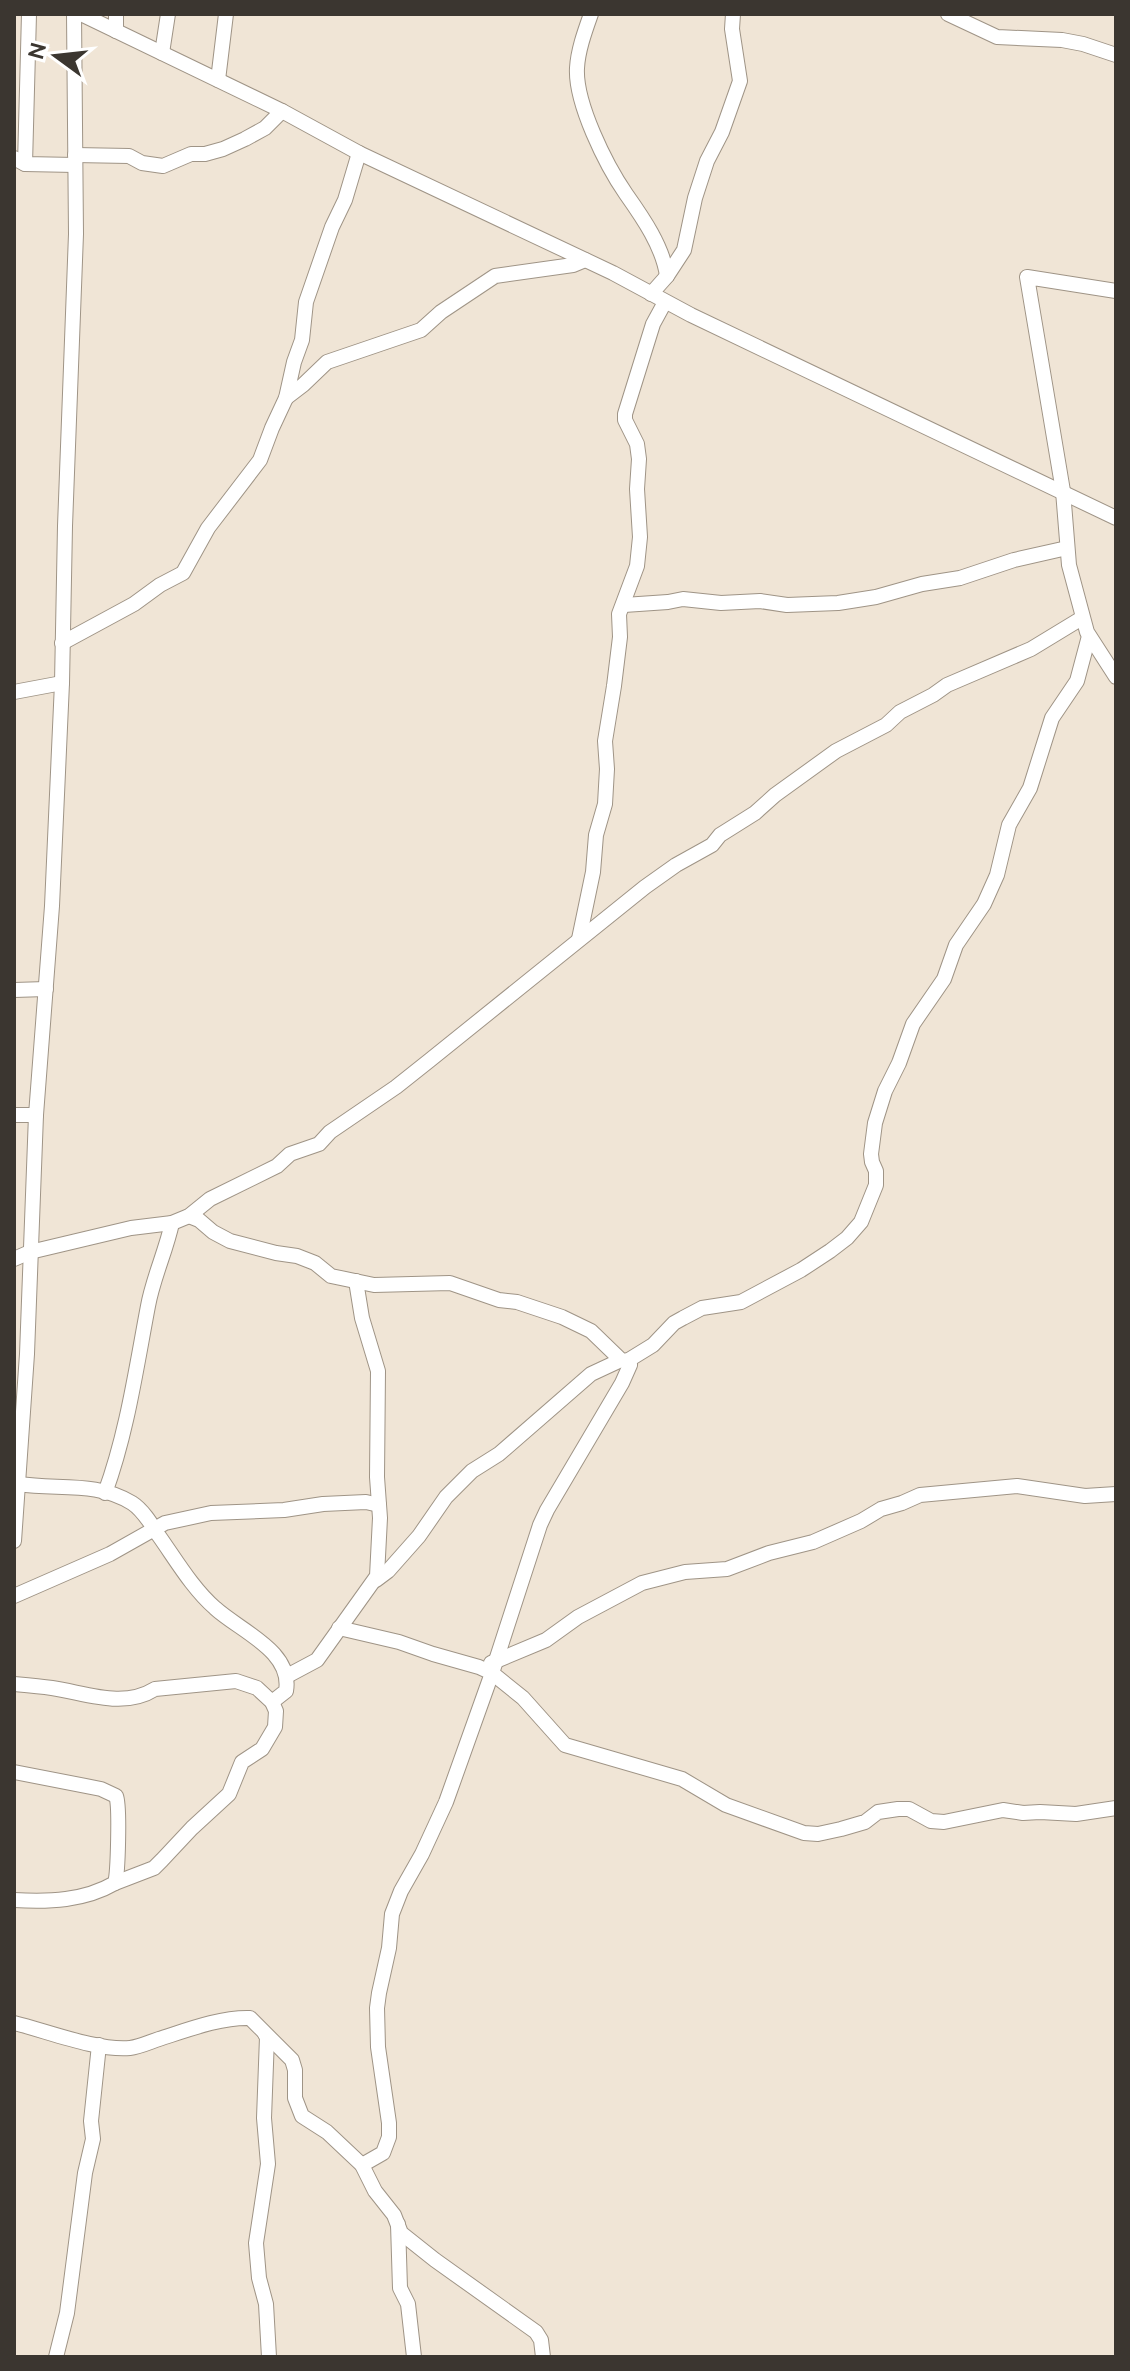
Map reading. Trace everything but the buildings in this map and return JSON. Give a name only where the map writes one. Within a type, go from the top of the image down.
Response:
[{"type":"street","points":[[29,14],[19,161],[129,156],[142,163],[163,166],[191,154],[205,154],[245,139],[265,128],[282,111]]},
{"type":"street","points":[[14,1541],[27,1354],[36,1115],[46,989],[62,683],[73,325],[74,14]]},
{"type":"street","points":[[81,14],[282,111],[359,153],[1116,518]]},
{"type":"street","points":[[116,14],[116,31]]},
{"type":"street","points":[[162,53],[168,14]]},
{"type":"street","points":[[218,80],[226,14]]},
{"type":"street","points":[[591,14],[577,67],[579,89],[609,166],[648,225],[667,276]]},
{"type":"street","points":[[651,294],[684,250],[707,161],[722,132],[740,81],[732,29],[733,14]]},
{"type":"street","points":[[948,14],[997,37],[1062,40],[1116,55]]},
{"type":"street","points":[[62,643],[183,573],[208,528],[260,460],[286,398],[302,340],[306,302],[332,227],[345,200],[359,153]]},
{"type":"street","points":[[286,398],[327,362],[421,330],[441,312],[495,276],[565,267],[585,260]]},
{"type":"street","points":[[1116,291],[1027,277],[1063,491],[1067,548],[1082,618],[1089,636],[1116,677]]},
{"type":"street","points":[[579,939],[593,872],[596,835],[605,804],[605,741],[620,637],[619,614],[637,566],[640,537],[639,459],[637,444],[625,414],[653,324],[665,302]]},
{"type":"street","points":[[624,605],[683,599],[721,603],[760,601],[787,605],[838,603],[960,578],[1067,548]]},
{"type":"street","points":[[14,1259],[30,1252],[131,1228],[172,1223],[189,1216],[210,1199],[277,1166],[290,1154],[319,1144],[330,1132],[419,1069],[645,887],[712,845],[720,835],[755,813],[836,751],[886,725],[900,712],[947,685],[1031,649],[1082,618]]},
{"type":"street","points":[[287,1676],[317,1660],[376,1580],[419,1536],[446,1497],[472,1471],[499,1454],[591,1374],[653,1345],[674,1323],[702,1308],[741,1302],[801,1270],[839,1244],[861,1222],[876,1185],[877,1174],[871,1154],[875,1123],[885,1091],[913,1024],[944,979],[956,945],[984,904],[997,875],[1009,825],[1030,788],[1052,718],[1077,681],[1089,636]]},
{"type":"street","points":[[14,692],[62,683]]},
{"type":"street","points":[[14,990],[46,989]]},
{"type":"street","points":[[14,1115],[36,1115]]},
{"type":"street","points":[[189,1216],[230,1241],[297,1256],[315,1263],[331,1276],[374,1285],[450,1283],[499,1300],[517,1302],[578,1325],[598,1336],[630,1365],[578,1461],[547,1510],[489,1667],[446,1802],[392,1914],[377,2008],[378,2047],[389,2137],[383,2153],[362,2165]]},
{"type":"street","points":[[105,1493],[117,1460],[148,1304],[172,1223]]},
{"type":"street","points":[[356,1281],[362,1318],[378,1371],[374,1500],[379,1564],[376,1580]]},
{"type":"street","points":[[17,1483],[38,1487],[85,1487],[135,1505],[215,1608],[240,1625],[283,1665],[287,1676],[286,1691],[272,1702]]},
{"type":"street","points":[[489,1667],[546,1640],[588,1611],[642,1583],[685,1572],[727,1569],[769,1553],[813,1542],[881,1509],[928,1493],[1017,1486],[1085,1496],[1116,1494]]},
{"type":"street","points":[[14,1596],[110,1554],[165,1523],[211,1513],[284,1510],[374,1500]]},
{"type":"street","points":[[339,1628],[489,1667],[523,1698],[565,1745],[682,1779],[735,1809],[804,1833],[818,1834],[841,1829],[865,1822],[878,1812],[898,1809],[909,1809],[931,1821],[944,1822],[998,1811],[1076,1814],[1116,1808]]},
{"type":"street","points":[[14,1684],[132,1699],[155,1689],[236,1681],[257,1688],[272,1702],[276,1711],[275,1727],[270,1738],[262,1749],[242,1762],[229,1794],[154,1868],[80,1897],[46,1901],[14,1900]]},
{"type":"street","points":[[14,1772],[101,1789],[116,1796],[119,1810],[115,1883]]},
{"type":"street","points":[[14,2023],[99,2045],[132,2048],[240,2018],[250,2018],[292,2060],[295,2098],[302,2116],[327,2132],[362,2165],[375,2191],[394,2215],[401,2233],[536,2332],[541,2340],[543,2357]]},
{"type":"street","points":[[265,2034],[264,2118],[268,2164],[256,2243],[259,2278],[266,2304],[269,2357]]},
{"type":"street","points":[[56,2357],[67,2313],[85,2173],[93,2139],[91,2121],[99,2045]]},
{"type":"street","points":[[398,2224],[400,2288],[408,2304],[414,2357]]}]
